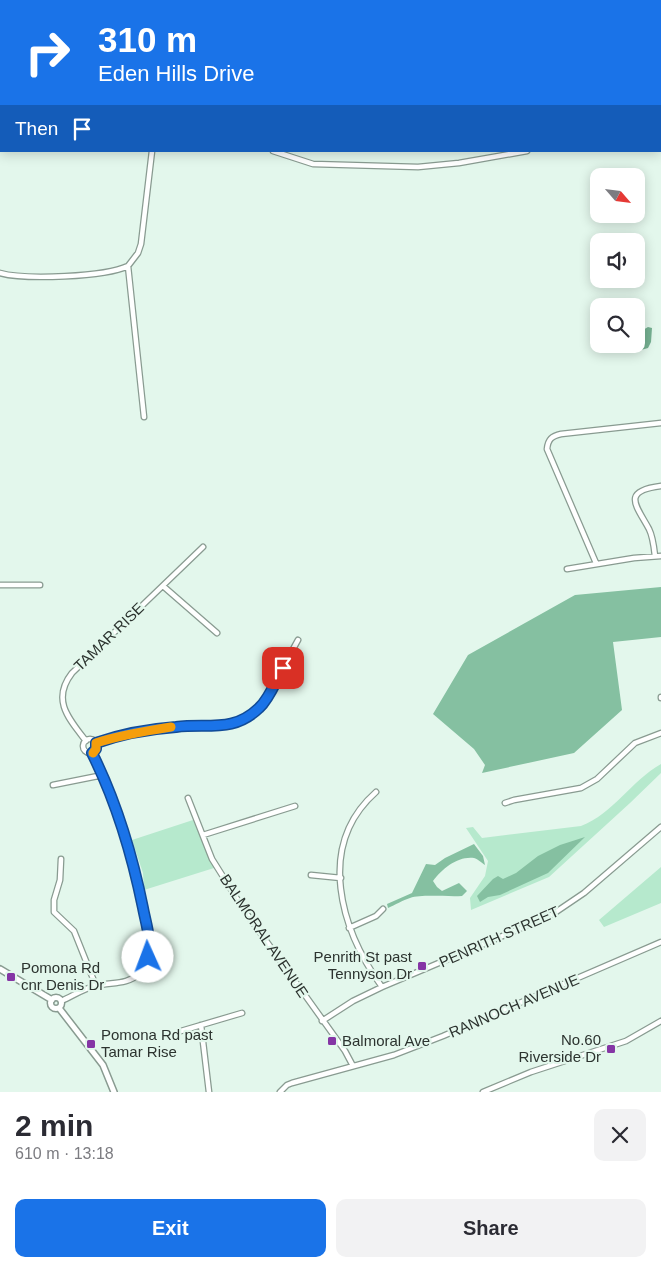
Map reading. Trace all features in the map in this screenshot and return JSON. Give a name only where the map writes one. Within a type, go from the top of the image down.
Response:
[{"type":"street","points":[[0,273],[33,277],[108,273],[128,266],[138,253],[141,244],[152,152]]},
{"type":"street","points":[[276,152],[313,164],[418,166],[459,163],[521,152]]},
{"type":"street","points":[[128,266],[144,417]]},
{"type":"street","points":[[596,563],[547,449],[548,443],[554,435],[661,423]]},
{"type":"street","points":[[567,569],[596,563],[658,556],[651,535],[637,510],[635,501],[636,496],[643,489],[661,486]]},
{"type":"street","name":"TAMAR RISE","points":[[86,741],[64,710],[62,691],[66,680],[203,547]]},
{"type":"street","points":[[0,585],[40,585]]},
{"type":"street","points":[[163,586],[217,633]]},
{"type":"street","points":[[92,753],[86,752],[84,749],[86,741],[92,740],[96,743],[119,736],[176,726],[223,726],[240,723],[262,706],[298,640]]},
{"type":"street","points":[[505,803],[581,788],[597,778],[635,743],[661,733]]},
{"type":"street","points":[[92,753],[96,749],[96,743]]},
{"type":"street","points":[[0,969],[52,1000],[57,998],[61,1000],[96,986],[123,982],[134,978],[146,964],[150,951],[128,842],[103,775],[92,753]]},
{"type":"street","points":[[53,785],[103,775]]},
{"type":"street","points":[[376,792],[356,813],[349,826],[342,858],[341,878],[343,908],[349,928],[368,968],[382,987]]},
{"type":"street","name":"BALMORAL AVENUE","points":[[188,798],[212,859],[244,910],[353,1066]]},
{"type":"street","points":[[202,834],[295,806]]},
{"type":"street","name":"PENRITH STREET","points":[[322,1021],[353,1001],[382,987],[550,916],[584,893],[661,827]]},
{"type":"street","points":[[60,859],[60,880],[54,900],[54,912],[74,931],[96,986]]},
{"type":"street","points":[[310,875],[341,878]]},
{"type":"street","points":[[349,928],[376,916],[383,909]]},
{"type":"street","name":"RANNOCH AVENUE","points":[[280,1092],[292,1083],[394,1055],[443,1036],[661,942]]},
{"type":"street","points":[[52,1000],[51,1004],[53,1007],[59,1008],[103,1065],[114,1092]]},
{"type":"street","points":[[59,1008],[62,1004],[61,1000]]},
{"type":"street","points":[[181,1031],[242,1013]]},
{"type":"street","points":[[483,1092],[531,1072],[626,1041],[661,1021]]},
{"type":"street","points":[[201,1025],[209,1092]]},
{"type":"shaded area","points":[[652,328],[651,342],[648,348],[645,349],[645,329]]},
{"type":"shaded area","points":[[661,587],[661,637],[613,642],[622,710],[574,753],[482,773],[485,765],[474,749],[433,714],[468,655],[575,595]]},
{"type":"shaded area","points":[[661,764],[661,773],[549,877],[471,910],[470,898],[485,876],[488,861],[466,828],[473,827],[482,838],[581,826],[603,814],[641,779]]},
{"type":"shaded area","points":[[193,820],[214,868],[144,890],[143,873],[132,840]]},
{"type":"shaded area","points":[[585,837],[548,873],[480,902],[477,896],[493,879],[498,876],[503,879],[516,873],[538,856],[560,845]]},
{"type":"shaded area","points":[[474,844],[483,856],[485,865],[474,858],[462,859],[446,867],[433,881],[442,891],[459,883],[467,891],[462,896],[415,897],[388,908],[387,904],[412,893],[426,864],[435,865]]},
{"type":"shaded area","points":[[661,867],[661,903],[604,927],[599,920]]},
{"type":"slow traffic","points":[[93,753],[97,747],[96,743],[119,736],[171,727]]},
{"type":"place","name":"Penrith St past Tennyson Dr","points":[[422,966]]},
{"type":"place","name":"Pomona Rd cnr Denis Dr","points":[[11,977]]},
{"type":"place","name":"Balmoral Ave","points":[[332,1041]]},
{"type":"place","name":"Pomona Rd past Tamar Rise","points":[[91,1044]]},
{"type":"place","name":"No.60 Riverside Dr","points":[[611,1049]]},
{"type":"route","points":[[148,957],[150,945],[128,842],[108,784],[92,753],[97,747],[96,743],[119,736],[176,726],[223,726],[240,723],[262,706],[283,668]]}]
